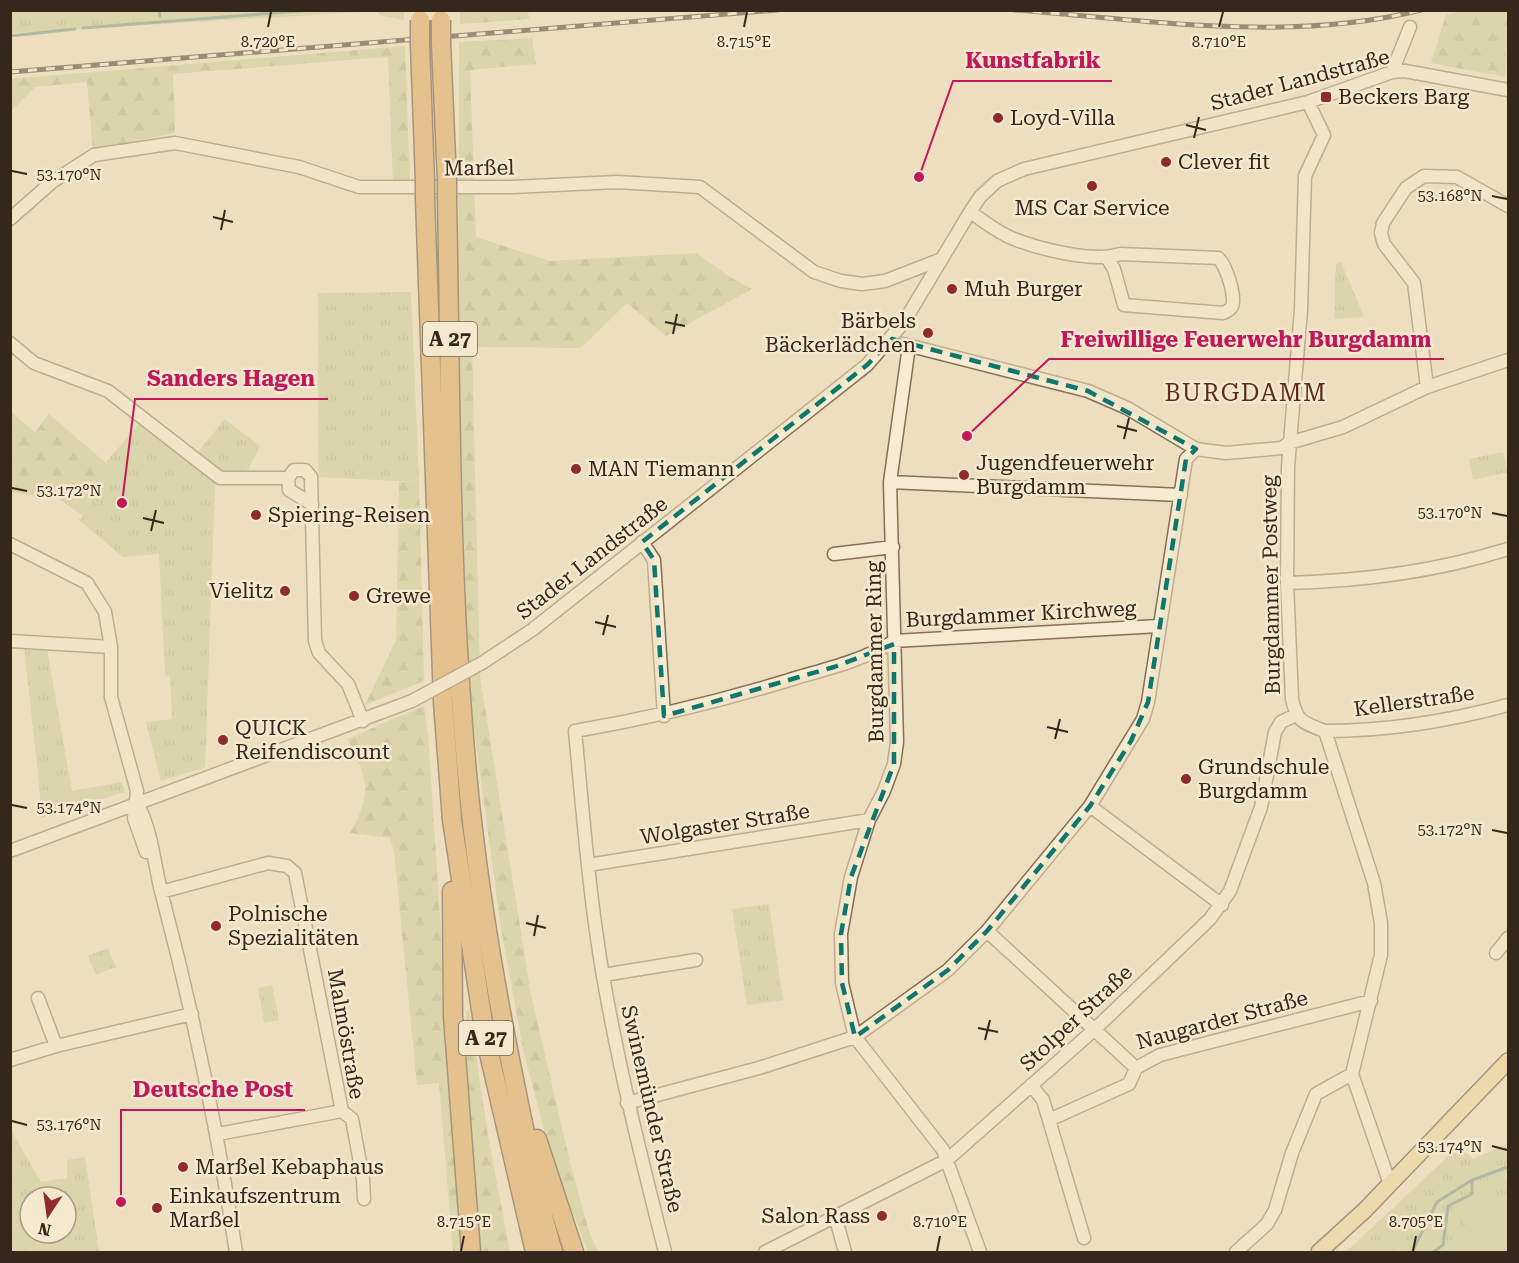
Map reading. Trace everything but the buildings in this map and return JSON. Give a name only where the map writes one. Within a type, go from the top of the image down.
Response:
[{"type":"highway","name":"A 27","points":[[420,15],[443,702],[452,820],[485,1036],[535,1252]]},
{"type":"highway","name":"A 27","points":[[441,15],[454,554],[462,708],[479,886],[506,1047],[553,1252]]},
{"type":"highway","points":[[452,820],[453,1016],[471,1252]]},
{"type":"highway","points":[[506,1047],[574,1252]]},
{"type":"main road","points":[[1319,1252],[1390,1184],[1509,1061]]},
{"type":"street","points":[[1392,72],[1410,27]]},
{"type":"street","name":"Stader Landstraße","points":[[10,851],[412,701],[482,663],[532,630],[867,365],[892,339],[970,212],[980,197],[997,181],[1024,169],[1308,102],[1392,72],[1405,71],[1509,90]]},
{"type":"street","name":"Burgdammer Postweg","points":[[1308,102],[1324,135],[1305,176],[1301,310],[1289,443],[1287,582],[1292,699],[1296,715],[1305,724],[1325,731]]},
{"type":"street","name":"Marßel","points":[[10,219],[52,182],[94,154],[175,143],[299,167],[359,187],[512,187],[616,182],[700,186],[814,272],[841,281],[862,284],[885,281],[942,259]]},
{"type":"street","points":[[1427,387],[1414,283],[1384,244],[1381,233],[1383,223],[1406,188],[1424,176],[1457,177],[1509,206]]},
{"type":"street","points":[[970,212],[1013,239],[1060,252],[1107,258],[1119,254],[1218,258],[1222,261],[1234,301],[1231,308],[1223,313],[1124,305],[1114,269],[1107,258]]},
{"type":"street","points":[[892,339],[909,346],[1088,391],[1127,408],[1196,449],[1226,453],[1282,448],[1289,443],[1343,427],[1427,387],[1509,360]]},
{"type":"street","points":[[10,343],[34,363],[108,391],[220,478],[288,478]]},
{"type":"street","name":"Burgdammer Ring","points":[[909,346],[890,482],[897,742],[887,782],[868,820],[851,877],[841,934],[842,983],[855,1036],[943,1150],[980,1252]]},
{"type":"street","points":[[627,1103],[759,1068],[855,1036],[948,970],[987,931],[1090,806],[1143,719],[1148,702],[1186,459],[1196,449]]},
{"type":"street","points":[[312,504],[293,494],[288,478],[291,473],[300,469],[309,473],[312,504],[315,641],[320,653],[348,684],[363,721]]},
{"type":"street","points":[[890,482],[1181,495]]},
{"type":"street","points":[[642,542],[654,560],[664,716]]},
{"type":"street","points":[[10,544],[87,583],[105,612],[111,647],[111,697],[137,791],[134,818],[161,892],[192,1014],[218,1134],[236,1252]]},
{"type":"street","points":[[834,554],[893,547]]},
{"type":"street","points":[[1287,582],[1352,581],[1411,574],[1444,568],[1509,549]]},
{"type":"street","name":"Burgdammer Kirchweg","points":[[576,731],[664,716],[834,667],[894,641],[1159,626]]},
{"type":"street","points":[[10,641],[111,647]]},
{"type":"street","name":"Kellerstraße","points":[[1325,731],[1350,731],[1453,720],[1509,705]]},
{"type":"street","name":"Stolper Straße","points":[[765,1252],[836,1219],[948,1160],[1095,1029],[1222,905],[1230,891],[1262,807],[1275,732],[1281,722],[1296,715]]},
{"type":"street","name":"Swinemünder Straße","points":[[576,731],[588,865],[603,975],[627,1103],[665,1252]]},
{"type":"street","points":[[1325,731],[1372,876],[1381,923],[1381,955],[1352,1074],[1390,1184]]},
{"type":"street","points":[[1090,806],[1222,905]]},
{"type":"street","name":"Wolgaster Straße","points":[[588,865],[868,820]]},
{"type":"street","name":"Malmöstraße","points":[[161,892],[268,863],[287,866],[295,873],[342,1111],[218,1134]]},
{"type":"street","name":"Naugarder Straße","points":[[987,931],[1136,1068],[1160,1055],[1371,1001]]},
{"type":"street","points":[[1496,953],[1509,938]]},
{"type":"street","points":[[603,975],[696,960]]},
{"type":"street","points":[[38,998],[56,1046]]},
{"type":"street","points":[[10,1060],[56,1046],[192,1014]]},
{"type":"street","points":[[1050,1120],[1129,1084],[1136,1068]]},
{"type":"street","points":[[1236,1252],[1267,1224],[1275,1210],[1292,1153],[1316,1094],[1352,1074]]},
{"type":"street","points":[[1031,1085],[1043,1100],[1050,1120],[1084,1238]]},
{"type":"street","points":[[342,1111],[352,1119],[364,1199]]},
{"type":"street","points":[[836,1219],[845,1252]]},
{"type":"highlighted area","points":[[892,339],[1088,391],[1196,449],[1186,459],[1148,702],[1131,741],[1090,806],[987,931],[948,970],[855,1037],[842,983],[841,934],[851,877],[894,764],[894,644],[834,667],[664,716],[654,560],[642,542],[867,365]]},
{"type":"green space","points":[[11,11],[378,11],[11,33]]},
{"type":"green space","points":[[378,11],[404,11],[404,20],[379,15]]},
{"type":"green space","points":[[460,11],[528,11],[529,19],[460,24]]},
{"type":"green space","points":[[1462,11],[1508,11],[1505,77],[1431,63],[1446,15]]},
{"type":"green space","points":[[532,38],[536,64],[470,70],[476,237],[550,261],[696,253],[730,277],[752,289],[666,336],[627,303],[581,348],[472,347],[480,677],[531,995],[570,1162],[588,1228],[598,1252],[588,1252],[552,1160],[523,1049],[501,928],[468,685],[458,323],[459,42]]},
{"type":"green space","points":[[405,46],[410,181],[393,181],[388,57],[173,74],[175,133],[93,150],[87,82],[35,87],[11,111],[11,79]]},
{"type":"green space","points":[[1341,262],[1364,317],[1334,319],[1336,264]]},
{"type":"green space","points":[[411,292],[419,482],[318,477],[318,293]]},
{"type":"green space","points":[[11,412],[35,432],[49,414],[113,469],[101,480],[43,497],[11,492]]},
{"type":"green space","points":[[225,419],[260,446],[246,473],[223,472],[197,453]]},
{"type":"green space","points":[[141,422],[215,483],[205,767],[161,781],[146,722],[172,719],[170,677],[165,675],[159,554],[123,557],[79,520],[83,516],[51,493],[101,479],[112,469],[106,462]]},
{"type":"green space","points":[[1503,452],[1508,472],[1473,480],[1469,459]]},
{"type":"green space","points":[[399,482],[419,482],[424,681],[365,705],[396,640]]},
{"type":"green space","points":[[24,647],[47,649],[72,791],[122,782],[125,792],[40,818],[40,793]]},
{"type":"green space","points":[[424,706],[428,735],[462,1252],[453,1252],[439,1083],[417,1085],[394,851],[390,838],[350,833],[362,807],[365,786],[360,765],[347,739]]},
{"type":"green space","points":[[769,904],[783,1000],[747,1005],[732,909]]},
{"type":"green space","points":[[108,948],[116,967],[96,975],[88,956]]},
{"type":"green space","points":[[272,985],[279,1020],[264,1023],[258,988]]},
{"type":"green space","points":[[469,1009],[488,1136],[510,1252],[478,1252],[467,1118],[466,1011]]},
{"type":"green space","points":[[11,1130],[41,1182],[67,1178],[67,1160],[85,1157],[99,1252],[11,1252]]},
{"type":"green space","points":[[1508,1144],[1508,1173],[1505,1174],[1508,1183],[1508,1252],[1473,1243],[1449,1252],[1346,1252],[1458,1147],[1473,1159]]},
{"type":"green space","points":[[1508,1193],[1508,1252],[1449,1252],[1473,1243],[1460,1211]]},
{"type":"waterway","points":[[159,10],[160,16]]},
{"type":"waterway","points":[[83,28],[312,10]]},
{"type":"waterway","points":[[10,36],[75,29]]},
{"type":"waterway","points":[[1412,1252],[1437,1202],[1472,1180],[1508,1167]]},
{"type":"waterway","points":[[1433,1252],[1443,1245],[1448,1206],[1472,1194],[1472,1181]]},
{"type":"railway","points":[[10,72],[777,10]]},
{"type":"railway","points":[[1015,10],[1167,23],[1270,27],[1371,20],[1421,10]]},
{"type":"place","name":"Beckers Barg","points":[[1326,97]]},
{"type":"place","name":"Loyd-Villa","points":[[998,118]]},
{"type":"place","name":"Clever fit","points":[[1166,162]]},
{"type":"place","name":"Kunstfabrik","points":[[919,177]]},
{"type":"place","name":"MS Car Service","points":[[1092,186]]},
{"type":"place","name":"Muh Burger","points":[[952,289]]},
{"type":"place","name":"Bärbels Bäckerlädchen","points":[[928,333]]},
{"type":"place","name":"Freiwillige Feuerwehr Burgdamm","points":[[967,436]]},
{"type":"place","name":"MAN Tiemann","points":[[576,469]]},
{"type":"place","name":"Jugendfeuerwehr Burgdamm","points":[[964,475]]},
{"type":"place","name":"Sanders Hagen","points":[[122,503]]},
{"type":"place","name":"Spiering-Reisen","points":[[256,515]]},
{"type":"place","name":"Vielitz","points":[[285,591]]},
{"type":"place","name":"Grewe","points":[[354,596]]},
{"type":"place","name":"QUICK Reifendiscount","points":[[223,740]]},
{"type":"place","name":"Grundschule Burgdamm","points":[[1186,779]]},
{"type":"place","name":"Polnische Spezialitäten","points":[[216,926]]},
{"type":"place","name":"Marßel Kebaphaus","points":[[183,1167]]},
{"type":"place","name":"Deutsche Post","points":[[121,1202]]},
{"type":"place","name":"Einkaufszentrum Marßel","points":[[157,1208]]},
{"type":"place","name":"Salon Rass","points":[[882,1216]]},
{"type":"district","name":"BURGDAMM","points":[[1246,393]]}]
